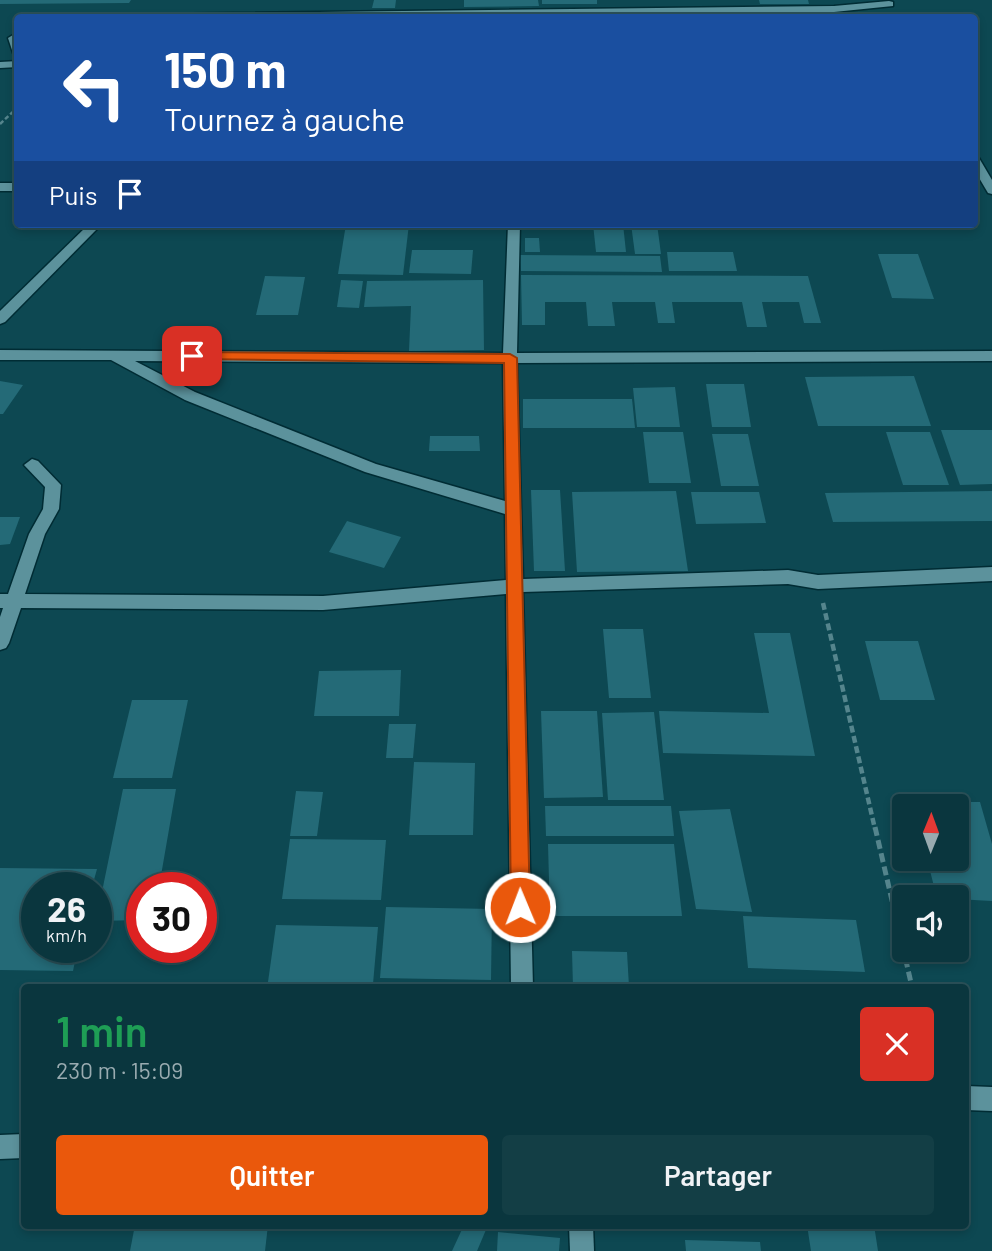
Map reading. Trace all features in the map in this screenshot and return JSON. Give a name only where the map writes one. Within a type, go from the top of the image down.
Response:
[{"type":"street","points":[[510,14],[834,9],[888,2]]},
{"type":"street","points":[[978,166],[991,186]]},
{"type":"street","points":[[0,319],[92,228]]},
{"type":"street","points":[[514,228],[510,358],[522,984]]},
{"type":"street","points":[[0,355],[510,358],[992,356]]},
{"type":"street","points":[[113,356],[190,396],[371,468],[513,510]]},
{"type":"street","points":[[0,643],[7,601],[51,509],[53,485],[32,465]]},
{"type":"street","points":[[7,601],[323,603],[514,586],[788,577],[818,582],[992,575]]},
{"type":"street","points":[[969,1098],[992,1099]]},
{"type":"street","points":[[0,1147],[21,1146]]},
{"type":"street","points":[[582,1229],[582,1251]]},
{"type":"path","points":[[0,124],[14,111]]},
{"type":"path","points":[[818,582],[911,984]]},
{"type":"building","points":[[0,0],[131,0],[129,3],[0,4]]},
{"type":"building","points":[[374,0],[396,0],[395,8],[372,8]]},
{"type":"building","points":[[464,0],[538,0],[539,6],[464,7]]},
{"type":"building","points":[[542,0],[597,0],[597,4],[542,4]]},
{"type":"building","points":[[759,0],[808,0],[809,4],[760,4]]},
{"type":"building","points":[[345,228],[409,228],[403,275],[338,274]]},
{"type":"building","points":[[593,228],[623,228],[626,252],[596,252]]},
{"type":"building","points":[[632,228],[658,228],[661,254],[635,254]]},
{"type":"building","points":[[525,238],[539,238],[540,252],[525,252]]},
{"type":"building","points":[[412,250],[473,250],[471,274],[409,273]]},
{"type":"building","points":[[667,252],[733,252],[737,271],[669,271]]},
{"type":"building","points":[[878,254],[918,254],[934,299],[892,298]]},
{"type":"building","points":[[520,255],[660,256],[662,272],[521,271]]},
{"type":"building","points":[[521,275],[808,276],[821,323],[804,323],[799,302],[762,302],[767,327],[747,327],[742,302],[672,302],[675,323],[658,323],[655,302],[612,302],[615,326],[588,326],[586,302],[545,302],[545,325],[522,325]]},
{"type":"building","points":[[265,276],[305,277],[298,315],[256,315]]},
{"type":"building","points":[[341,280],[363,281],[359,308],[337,307]]},
{"type":"building","points":[[483,280],[484,350],[409,351],[411,306],[364,307],[367,281]]},
{"type":"building","points":[[914,376],[931,426],[818,426],[805,377]]},
{"type":"building","points":[[0,381],[23,385],[3,414],[0,414]]},
{"type":"building","points":[[706,384],[744,384],[751,427],[712,427]]},
{"type":"building","points":[[675,387],[680,427],[637,427],[633,388]]},
{"type":"building","points":[[523,399],[632,399],[635,428],[523,428]]},
{"type":"building","points":[[941,430],[992,430],[992,484],[960,485]]},
{"type":"building","points":[[643,432],[683,432],[691,483],[649,483]]},
{"type":"building","points":[[886,432],[930,432],[949,485],[903,485]]},
{"type":"building","points":[[712,434],[748,434],[759,486],[721,486]]},
{"type":"building","points":[[430,436],[479,436],[480,451],[429,451]]},
{"type":"building","points":[[531,490],[560,490],[565,571],[534,571]]},
{"type":"building","points":[[676,491],[688,571],[577,572],[572,492]]},
{"type":"building","points":[[992,491],[992,521],[833,522],[825,493]]},
{"type":"building","points":[[691,492],[759,492],[766,523],[696,524]]},
{"type":"building","points":[[0,517],[20,517],[10,544],[0,545]]},
{"type":"building","points":[[347,521],[401,537],[384,568],[329,552]]},
{"type":"building","points":[[603,629],[643,629],[651,698],[609,698]]},
{"type":"building","points":[[754,633],[790,633],[815,756],[663,753],[659,711],[769,713]]},
{"type":"building","points":[[865,641],[918,641],[935,700],[880,700]]},
{"type":"building","points":[[401,670],[399,716],[314,716],[319,671]]},
{"type":"building","points":[[132,700],[188,700],[172,778],[113,778]]},
{"type":"building","points":[[541,711],[597,711],[603,797],[544,798]]},
{"type":"building","points":[[654,712],[664,800],[608,800],[602,713]]},
{"type":"building","points":[[389,724],[416,724],[413,758],[386,758]]},
{"type":"building","points":[[414,762],[475,763],[473,835],[409,835]]},
{"type":"building","points":[[123,789],[176,789],[162,872],[126,872],[126,920],[112,921],[112,872],[106,872]]},
{"type":"building","points":[[296,791],[323,792],[317,836],[290,836]]},
{"type":"building","points":[[970,802],[980,802],[992,844],[992,901],[969,900],[969,885],[934,885],[930,872],[970,872]]},
{"type":"building","points":[[545,806],[671,806],[674,836],[546,836]]},
{"type":"building","points":[[730,809],[752,912],[696,909],[679,811]]},
{"type":"building","points":[[290,839],[386,840],[381,900],[282,899]]},
{"type":"building","points":[[548,844],[674,844],[682,916],[550,916]]},
{"type":"building","points":[[0,868],[97,869],[96,872],[21,872],[21,963],[75,963],[73,971],[0,970]]},
{"type":"building","points":[[386,907],[492,909],[491,980],[380,978]]},
{"type":"building","points":[[743,916],[856,920],[865,972],[748,968]]},
{"type":"building","points":[[276,925],[378,927],[373,984],[268,982]]},
{"type":"building","points":[[572,951],[627,952],[629,984],[573,984]]},
{"type":"building","points":[[134,1229],[268,1229],[265,1251],[130,1251]]},
{"type":"building","points":[[462,1229],[486,1229],[477,1251],[452,1251]]},
{"type":"building","points":[[808,1229],[875,1229],[878,1251],[811,1251]]},
{"type":"building","points":[[498,1232],[560,1238],[559,1251],[497,1251]]},
{"type":"building","points":[[685,1240],[760,1242],[761,1251],[686,1251]]},
{"type":"route","points":[[192,356],[510,358],[520,907]]}]
